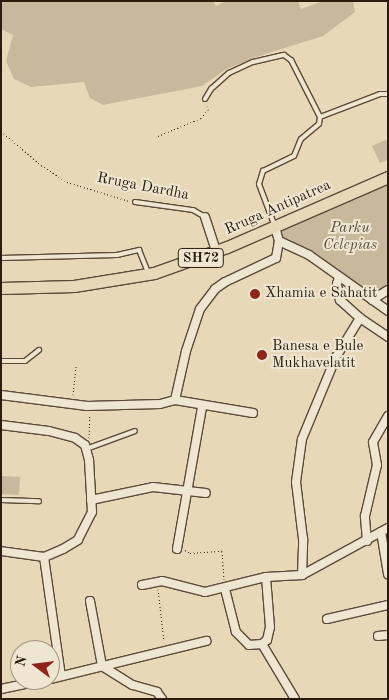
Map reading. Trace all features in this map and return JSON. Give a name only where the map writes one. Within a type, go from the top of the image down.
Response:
[{"type":"main road","name":"Rruga Antipatrea","points":[[1,288],[64,287],[149,274],[216,252],[388,177]]},
{"type":"street","name":"Rruga Dardha","points":[[205,217],[216,252]]},
{"type":"street","points":[[175,400],[186,351],[206,298],[225,282],[276,258],[279,241],[275,227]]},
{"type":"street","points":[[279,241],[297,248],[388,312]]},
{"type":"street","points":[[339,277],[337,284],[340,300],[360,318],[388,337]]},
{"type":"street","points":[[372,300],[388,290]]},
{"type":"street","points":[[302,575],[303,539],[296,482],[302,439],[336,357],[360,318]]},
{"type":"street","points":[[1,395],[91,406],[160,404],[175,400],[202,407],[253,413]]},
{"type":"street","points":[[177,547],[202,407]]},
{"type":"street","points":[[367,541],[365,516],[378,464],[373,442],[388,416]]},
{"type":"street","points":[[1,425],[75,438],[85,447],[92,512],[78,540],[44,557],[1,551]]},
{"type":"street","points":[[91,500],[153,486],[206,493]]},
{"type":"street","points":[[142,585],[158,582],[205,592],[225,589],[266,577],[302,575],[384,530],[388,574]]},
{"type":"street","points":[[44,557],[61,676],[206,641]]},
{"type":"street","points":[[225,589],[236,632],[241,641],[249,645],[262,644],[267,640],[270,627],[266,577]]},
{"type":"street","points":[[90,600],[102,666],[133,685],[157,692],[162,699]]},
{"type":"street","points":[[327,620],[388,605]]},
{"type":"street","points":[[378,636],[388,635]]},
{"type":"street","points":[[262,644],[295,699]]},
{"type":"lane","points":[[205,99],[211,89],[229,73],[254,62],[284,55],[291,60],[320,117],[319,124],[301,139],[294,156],[263,171],[259,178],[275,227]]},
{"type":"lane","points":[[320,117],[380,94],[388,94]]},
{"type":"lane","name":"Rruga Dardha","points":[[135,202],[193,210],[205,217]]},
{"type":"lane","points":[[1,258],[117,255],[139,250],[149,274]]},
{"type":"lane","points":[[1,361],[25,361],[39,350]]},
{"type":"lane","points":[[85,447],[135,431]]},
{"type":"lane","points":[[1,500],[39,501]]},
{"type":"path","points":[[158,136],[201,118],[208,110],[205,99]]},
{"type":"path","name":"Rruga Dardha","points":[[1,130],[20,148],[67,182],[135,202]]},
{"type":"path","points":[[72,403],[76,366]]},
{"type":"path","points":[[85,447],[90,436],[91,406]]},
{"type":"path","points":[[177,547],[190,553],[222,551],[225,589]]},
{"type":"path","points":[[158,582],[166,650]]},
{"type":"green space","points":[[1,1],[213,1],[216,6],[226,1],[298,1],[301,9],[323,1],[353,1],[355,12],[323,36],[256,57],[225,70],[202,86],[103,105],[90,98],[84,82],[31,87],[14,79],[6,61],[13,35],[1,29]]},
{"type":"green space","points":[[388,139],[388,160],[380,163],[372,146]]},
{"type":"green space","name":"Parku Celepias","points":[[388,181],[388,285],[372,296],[300,245],[284,238],[279,229]]},
{"type":"green space","points":[[1,476],[20,477],[19,495],[1,494]]},
{"type":"place","name":"Xhamia e Sahatit","points":[[255,294]]},
{"type":"place","name":"Banesa e Bule Mukhavelatit","points":[[262,355]]}]
